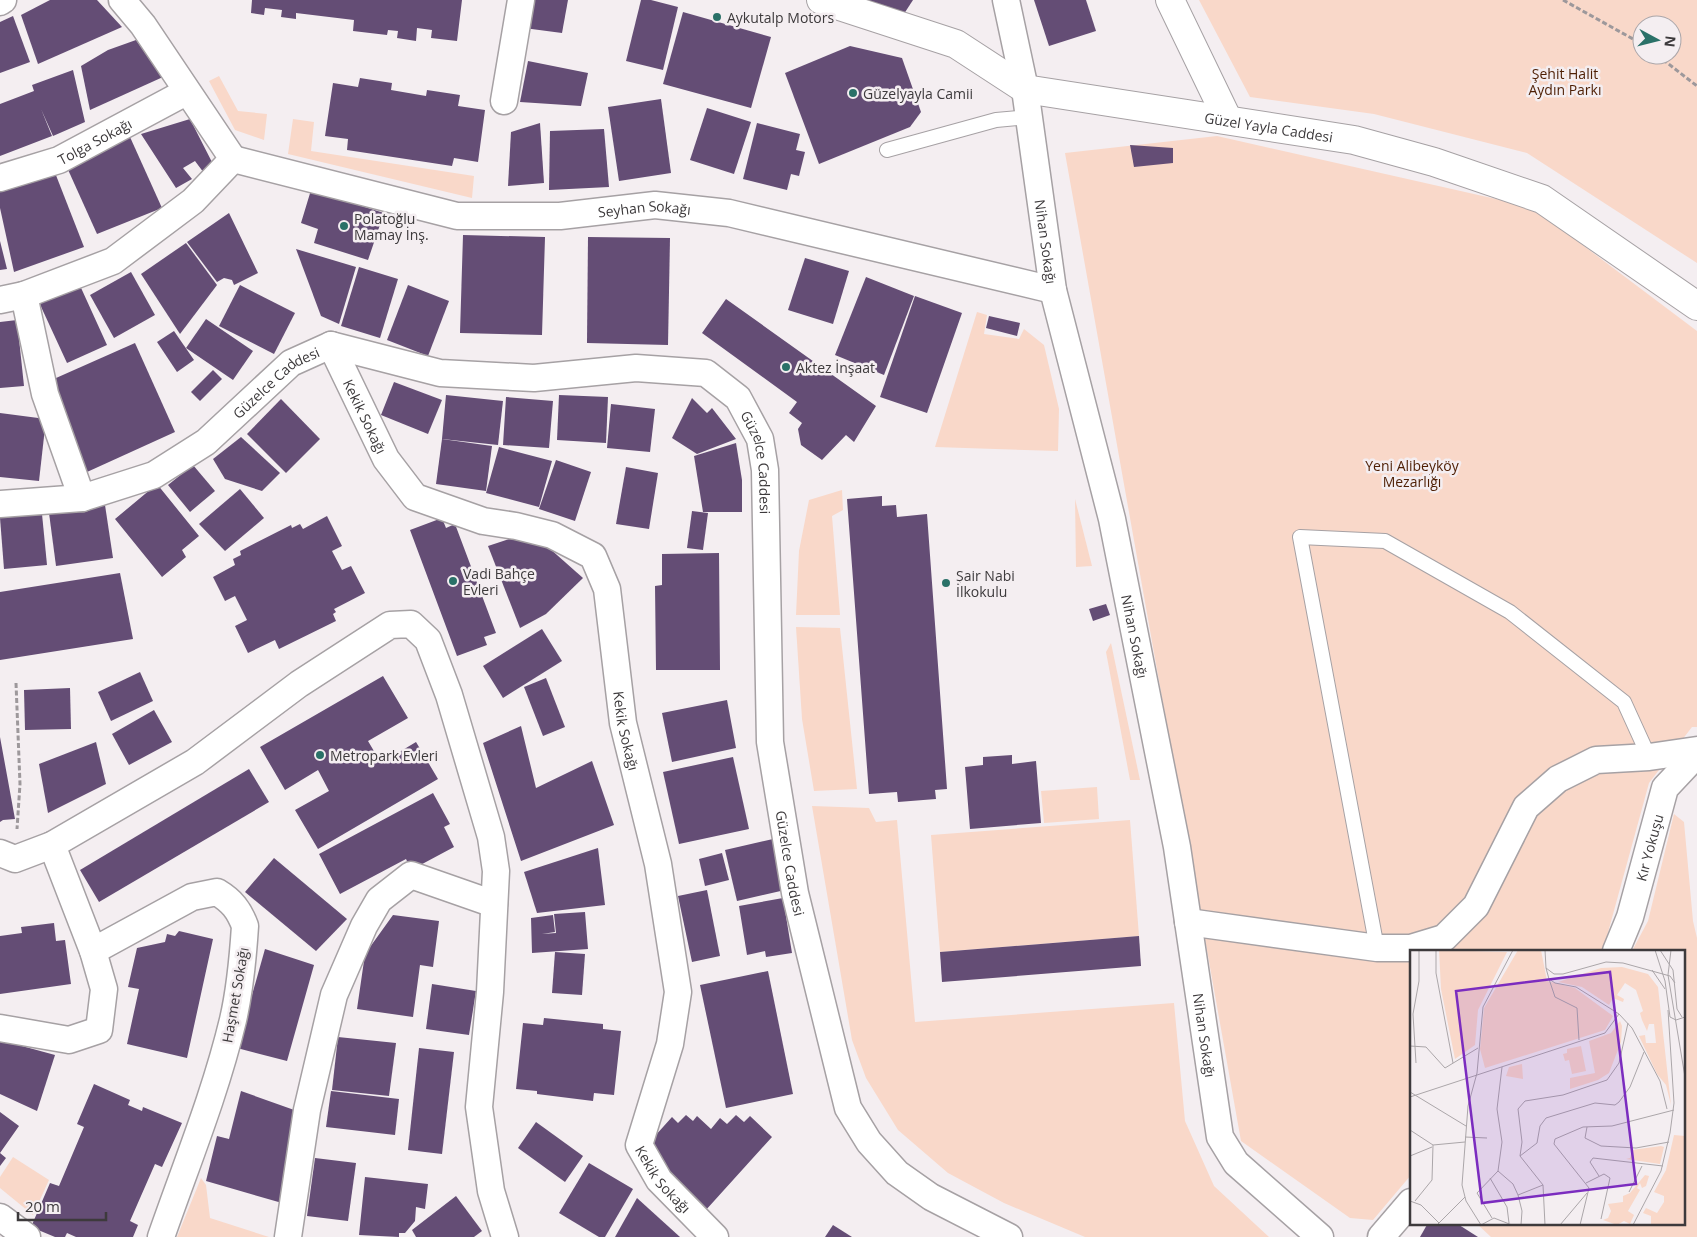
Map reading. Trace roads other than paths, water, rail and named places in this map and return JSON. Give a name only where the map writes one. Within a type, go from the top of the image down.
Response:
[{"type":"main road","name":"Güzel Yayla Caddesi","points":[[820,0],[956,44],[1025,89],[1354,140],[1434,162],[1542,199],[1697,306]]},
{"type":"main road","points":[[1170,0],[1228,120]]},
{"type":"street","points":[[82,498],[12,298],[114,261],[193,201],[233,159],[213,127],[186,92],[143,25],[122,0]]},
{"type":"street","points":[[504,101],[521,0]]},
{"type":"street","name":"Nihan Sokağı","points":[[1006,0],[1025,89],[1053,290],[1112,519],[1177,847],[1220,1137],[1236,1163],[1320,1237]]},
{"type":"street","name":"Tolga Sokağı","points":[[0,178],[59,160],[186,92]]},
{"type":"street","name":"Seyhan Sokağı","points":[[233,159],[457,216],[560,216],[655,205],[728,213],[1053,290]]},
{"type":"street","name":"Güzelce Caddesi","points":[[0,504],[82,498],[154,476],[206,442],[291,363],[331,345],[440,373],[534,378],[636,368],[706,373],[738,398],[760,439],[765,470],[770,742],[794,894],[848,1108],[869,1142],[898,1173],[931,1197],[1009,1237]]},
{"type":"street","name":"Kekik Sokağı","points":[[331,345],[386,459],[415,497],[483,522],[516,526],[552,535],[593,556],[607,589],[623,723],[658,864],[678,992],[670,1044],[639,1145],[659,1180],[715,1237]]},
{"type":"street","points":[[7,856],[52,845],[195,762],[299,684],[390,625],[411,624],[428,640],[449,695],[491,836],[496,871],[490,992],[479,1107],[491,1191],[505,1237]]},
{"type":"street","points":[[1188,922],[1377,948],[1411,948],[1444,938],[1476,906],[1526,807],[1558,779],[1596,760],[1697,752]]},
{"type":"street","name":"Kır Yokuşu","points":[[1616,950],[1630,917],[1665,788],[1697,752]]},
{"type":"street","points":[[0,1028],[69,1040],[99,1030],[104,989],[93,951],[52,845]]},
{"type":"street","points":[[288,1237],[307,1110],[334,995],[364,926],[378,900],[411,875],[494,904]]},
{"type":"street","name":"Haşmet Sokağı","points":[[93,951],[192,897],[217,892],[230,900],[240,913],[246,926],[233,1018],[223,1057],[203,1124],[161,1237]]},
{"type":"street","points":[[1381,1237],[1410,1203]]},
{"type":"street","points":[[0,1217],[27,1237]]},
{"type":"lane","points":[[887,150],[996,120],[1029,117]]},
{"type":"lane","points":[[1377,948],[1300,537],[1385,541],[1510,612],[1624,702],[1648,757]]},
{"type":"place","name":"Aykutalp Motors","points":[[717,17]]},
{"type":"place","name":"Güzelyayla Camii","points":[[853,93]]},
{"type":"place","name":"Polatoğlu Mamay İnş.","points":[[344,226]]},
{"type":"place","name":"Aktez İnşaat","points":[[786,367]]},
{"type":"place","name":"Vadi Bahçe Evleri","points":[[453,581]]},
{"type":"place","name":"Şair Nabi İlkokulu","points":[[946,583]]},
{"type":"place","name":"Metropark Evleri","points":[[320,755]]},
{"type":"park label","name":"Şehit Halit Aydın Parkı","points":[[1565,82]]},
{"type":"park label","name":"Yeni Alibeyköy Mezarlığı","points":[[1412,474]]}]
